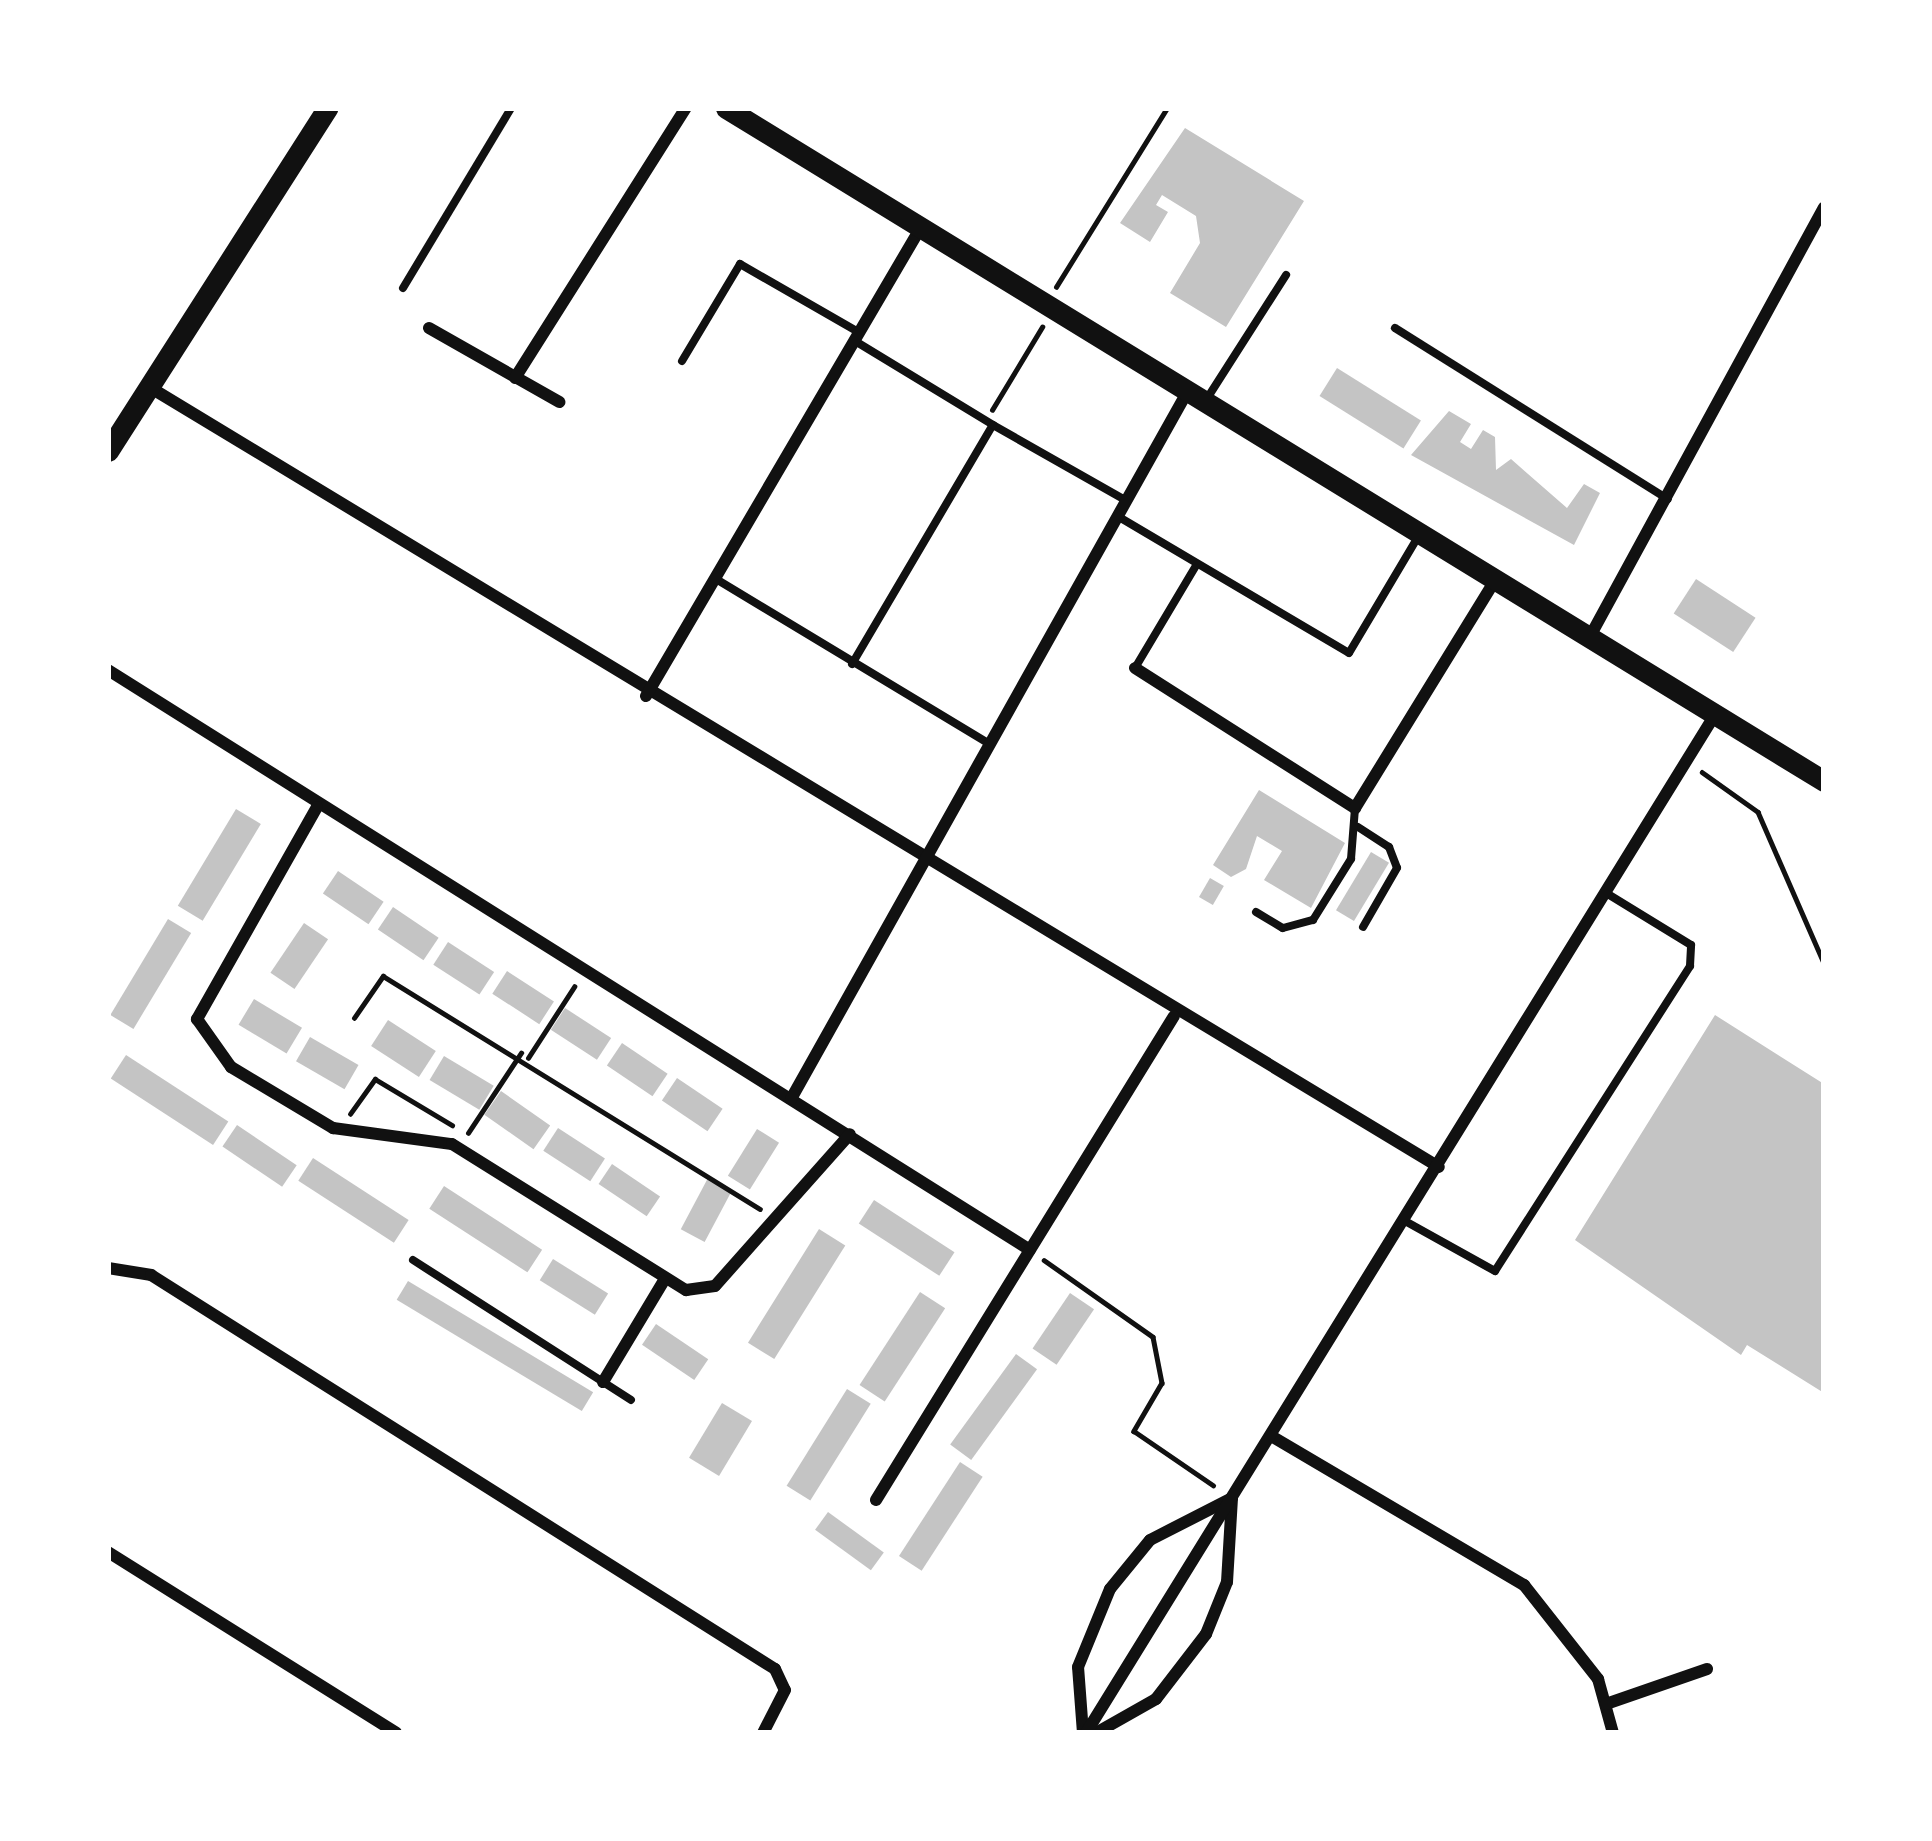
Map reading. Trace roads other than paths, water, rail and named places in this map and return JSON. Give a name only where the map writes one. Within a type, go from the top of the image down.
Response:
[{"type":"street","points":[[108,451],[327,108]]},
{"type":"street","points":[[515,378],[686,108]]},
{"type":"street","points":[[726,108],[1593,632],[1824,781]]},
{"type":"street","points":[[1593,632],[1824,208]]},
{"type":"street","points":[[646,695],[921,227]]},
{"type":"street","points":[[429,328],[559,401]]},
{"type":"street","points":[[151,388],[1174,1016],[1439,1167]]},
{"type":"street","points":[[791,1099],[1126,500],[1198,393]]},
{"type":"street","points":[[1135,668],[1355,808],[1498,575]]},
{"type":"street","points":[[108,670],[317,807],[1030,1250]]},
{"type":"street","points":[[1084,1733],[1439,1167],[1716,712]]},
{"type":"street","points":[[317,807],[197,1019],[231,1066],[340,1128],[458,1148],[663,1282],[715,1286],[770,1230],[850,1134]]},
{"type":"street","points":[[875,1500],[1174,1016]]},
{"type":"street","points":[[108,1268],[151,1275],[775,1669],[785,1690],[763,1733]]},
{"type":"street","points":[[603,1382],[663,1282]]},
{"type":"street","points":[[1271,1436],[1523,1585],[1562,1620],[1606,1704],[1612,1733]]},
{"type":"street","points":[[1084,1733],[1078,1667],[1111,1589],[1150,1540],[1232,1498]]},
{"type":"street","points":[[1096,1733],[1156,1699],[1206,1634],[1227,1582],[1232,1498]]},
{"type":"street","points":[[108,1552],[396,1733]]},
{"type":"street","points":[[1606,1704],[1707,1669]]},
{"type":"lane","points":[[403,288],[511,108]]},
{"type":"lane","points":[[682,361],[740,264],[989,423],[1126,500]]},
{"type":"lane","points":[[1198,393],[1286,275]]},
{"type":"lane","points":[[1395,328],[1668,499]]},
{"type":"lane","points":[[852,664],[989,423]]},
{"type":"lane","points":[[1118,517],[1349,653],[1423,529]]},
{"type":"lane","points":[[1135,668],[1197,564]]},
{"type":"lane","points":[[715,578],[989,744]]},
{"type":"lane","points":[[1256,912],[1283,928],[1313,920],[1351,860],[1355,808]]},
{"type":"lane","points":[[1357,826],[1389,847],[1397,868],[1363,926]]},
{"type":"lane","points":[[1405,1221],[1495,1270],[1690,966],[1691,945],[1605,892]]},
{"type":"lane","points":[[413,1260],[632,1400]]}]
